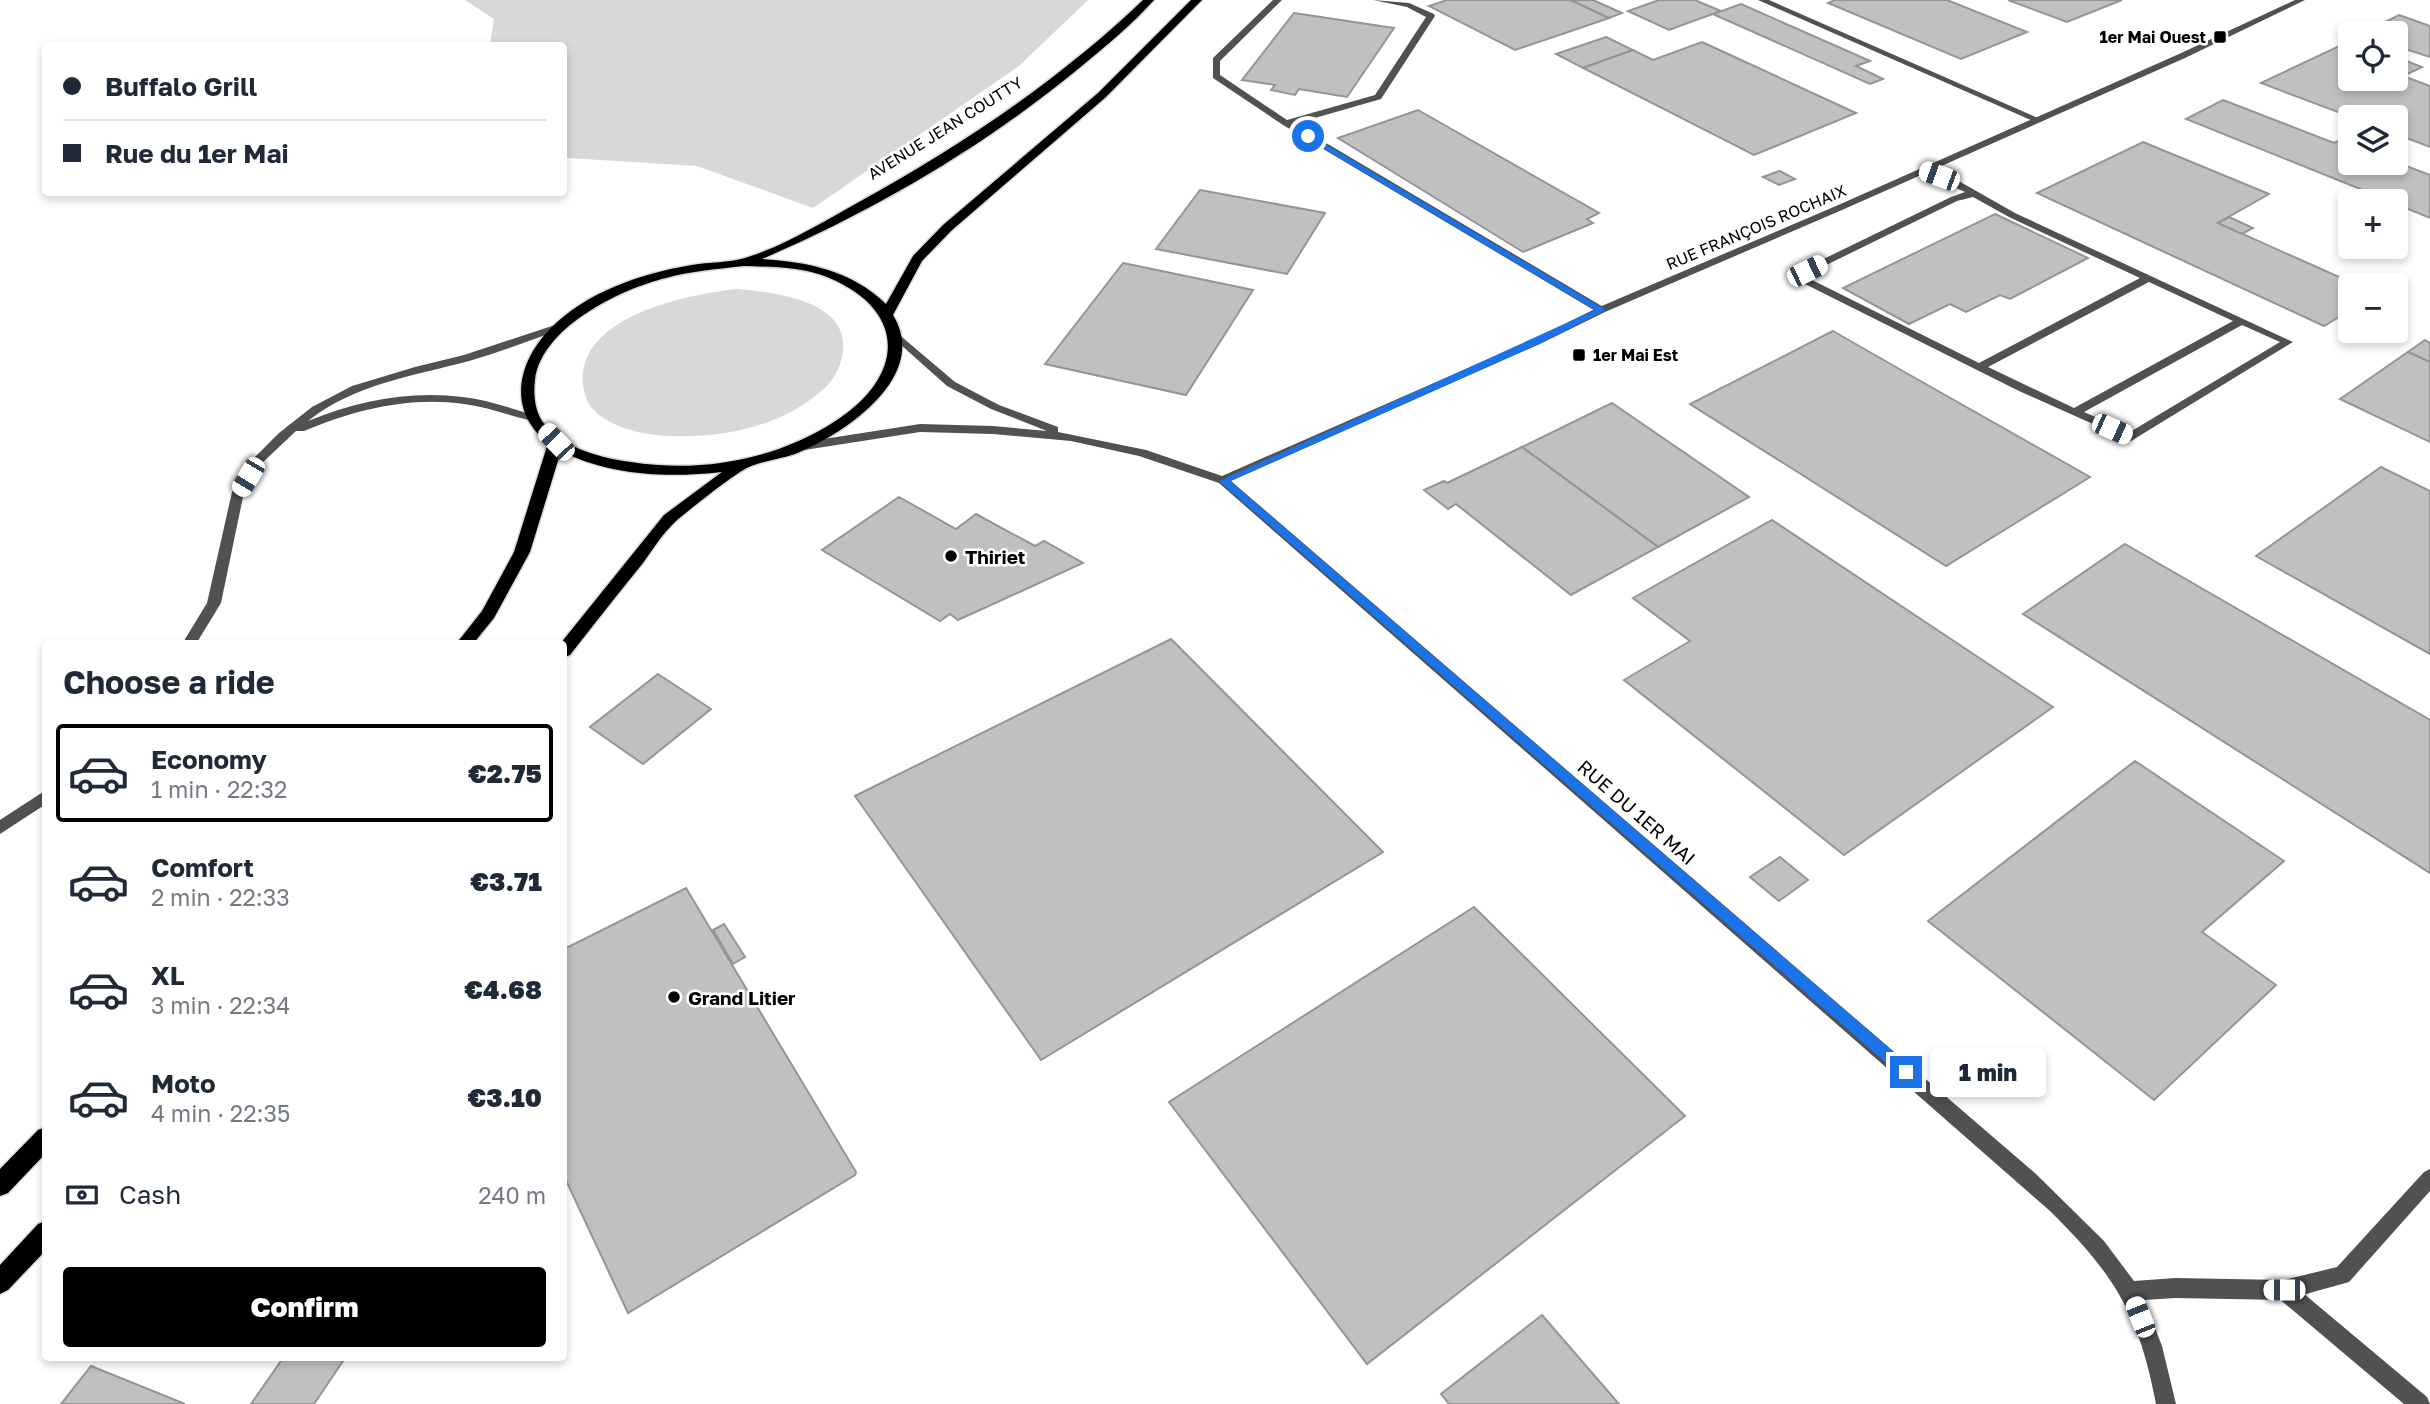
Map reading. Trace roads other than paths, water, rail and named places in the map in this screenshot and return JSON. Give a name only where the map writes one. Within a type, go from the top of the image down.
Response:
[{"type":"main road","name":"AVENUE JEAN COUTTY","points":[[744,262],[810,235],[976,139],[1073,71],[1149,0]]},
{"type":"main road","points":[[888,313],[917,260],[947,228],[1102,95],[1197,0]]},
{"type":"main road","points":[[744,262],[791,265],[832,274],[866,291],[888,313],[897,335],[893,365],[874,395],[841,424],[794,448],[745,463],[691,471],[638,469],[591,460],[556,442],[533,418],[525,388],[534,356],[558,327],[596,301],[642,281],[692,267],[744,262]]},
{"type":"main road","points":[[467,640],[488,614],[522,552],[556,442]]},
{"type":"main road","points":[[567,647],[669,519],[745,463]]},
{"type":"main road","points":[[0,1185],[42,1141]]},
{"type":"main road","points":[[0,1282],[42,1236]]},
{"type":"street","points":[[1278,0],[1216,60],[1216,76],[1286,123],[1601,310]]},
{"type":"street","points":[[1286,123],[1378,97],[1431,16],[1409,5],[1377,0]]},
{"type":"street","points":[[1762,0],[2036,119]]},
{"type":"street","name":"RUE FRANÇOIS ROCHAIX","points":[[1223,481],[1538,341],[1601,310],[2182,56],[2301,0]]},
{"type":"street","points":[[1923,170],[1954,182],[1974,193],[2012,215],[2288,342],[2131,437],[1979,367],[1807,281],[1807,271],[1954,199],[1974,193]]},
{"type":"street","points":[[1979,367],[2148,278]]},
{"type":"street","points":[[2075,412],[2241,321]]},
{"type":"street","points":[[191,640],[214,603],[238,492],[257,461],[283,436],[316,409],[356,388],[467,358],[558,327]]},
{"type":"street","name":"RUE DU 1ER MAI","points":[[897,335],[951,384],[995,407],[1071,437]]},
{"type":"street","points":[[283,436],[337,412],[411,400],[455,399],[533,418]]},
{"type":"street","name":"RUE DU 1ER MAI","points":[[794,448],[920,428],[993,430],[1071,437],[1142,453],[1223,481],[2030,1180],[2087,1235],[2130,1291],[2160,1368],[2166,1404]]},
{"type":"street","points":[[0,828],[42,799]]},
{"type":"street","points":[[2130,1291],[2175,1288],[2284,1290],[2342,1275],[2430,1178]]},
{"type":"street","points":[[2284,1290],[2420,1404]]},
{"type":"place","name":"1er Mai Ouest","points":[[2220,37]]},
{"type":"place","name":"1er Mai Est","points":[[1579,355]]},
{"type":"place","name":"Thiriet","points":[[951,556]]},
{"type":"place","name":"Grand Litier","points":[[674,997]]}]
